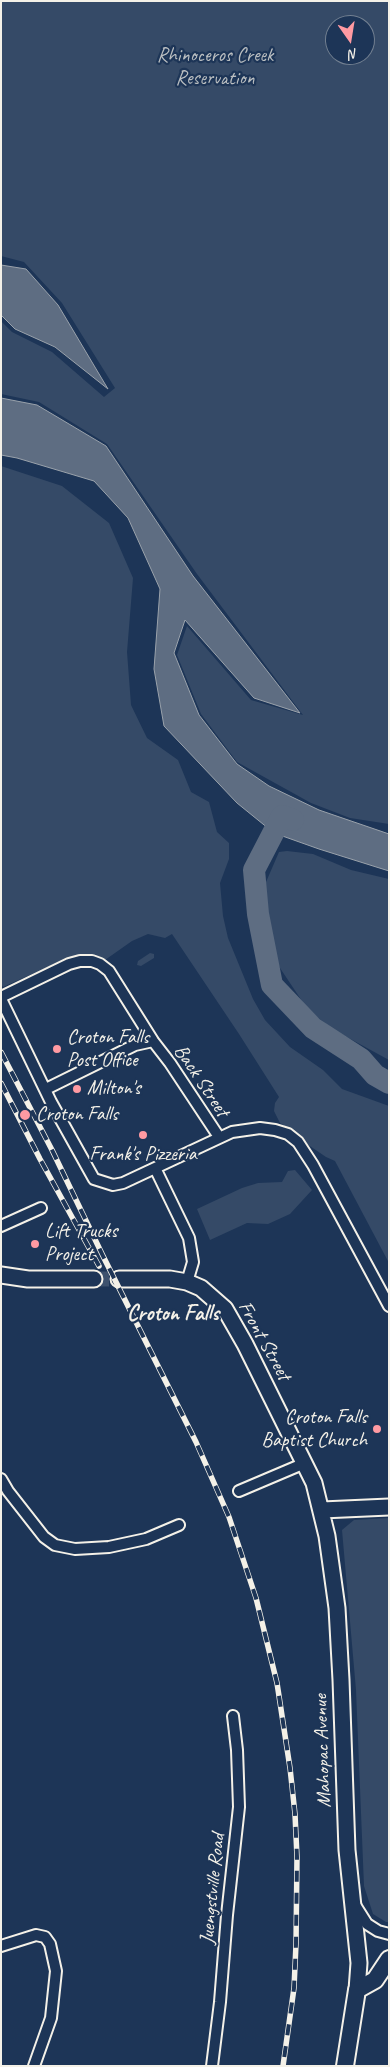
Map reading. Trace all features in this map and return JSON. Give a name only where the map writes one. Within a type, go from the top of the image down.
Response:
[{"type":"main road","points":[[1,1275],[28,1279],[94,1279]]},
{"type":"main road","points":[[119,1279],[170,1279],[187,1282]]},
{"type":"main road","name":"Front Street","points":[[187,1282],[201,1288],[225,1309],[245,1344],[305,1463],[314,1483],[322,1510]]},
{"type":"main road","points":[[322,1510],[389,1507]]},
{"type":"main road","name":"Mahopac Avenue","points":[[322,1510],[333,1572],[339,1634],[345,1825],[359,1963],[358,1990]]},
{"type":"main road","points":[[345,2066],[358,1990],[375,1980],[389,1959]]},
{"type":"street","points":[[153,1041],[108,970],[92,961],[80,961],[69,964],[1,998],[50,1102],[91,1176],[97,1181],[113,1185],[123,1183],[219,1137]]},
{"type":"street","name":"Back Street","points":[[46,1090],[135,1045],[153,1041],[170,1063],[219,1137],[232,1132],[260,1128],[288,1134],[298,1142],[313,1165],[389,1306]]},
{"type":"street","points":[[155,1168],[172,1196],[189,1238],[193,1262],[187,1282]]},
{"type":"street","points":[[1,1226],[41,1208]]},
{"type":"street","points":[[239,1491],[305,1463]]},
{"type":"street","points":[[1,1479],[8,1491],[44,1537],[55,1545],[82,1549],[122,1545],[156,1536],[179,1525]]},
{"type":"street","name":"Juengstville Road","points":[[212,2066],[240,1807],[239,1768],[234,1716]]},
{"type":"street","points":[[353,1902],[368,1924],[378,1931],[389,1934]]},
{"type":"street","points":[[1,1946],[36,1935],[45,1937],[50,1944],[56,1971],[51,2018],[34,2066]]},
{"type":"green space","name":"Rhinoceros Creek Reservation","points":[[1,1],[389,1],[389,824],[350,818],[311,803],[237,762],[201,714],[177,655],[187,626],[251,700],[303,715],[197,574],[107,444],[39,402],[1,394],[1,321],[12,332],[52,352],[104,397],[115,388],[62,303],[24,262],[1,256]]},
{"type":"green space","points":[[1,466],[62,486],[109,523],[133,578],[127,652],[131,705],[147,738],[178,760],[191,792],[209,802],[217,832],[229,843],[229,859],[220,883],[223,916],[228,938],[253,999],[265,1020],[290,1047],[323,1070],[342,1089],[389,1106],[389,1263],[335,1161],[301,1140],[280,1123],[274,1111],[275,1103],[279,1097],[172,934],[165,938],[148,934],[132,941],[105,960],[95,954],[80,956],[61,961],[3,987],[1,984]]},
{"type":"green space","points":[[279,852],[313,854],[351,870],[389,879],[389,1060],[334,1030],[308,1010],[276,962],[265,921],[263,889]]},
{"type":"green space","points":[[150,953],[154,954],[154,958],[141,966],[137,965],[138,961]]},
{"type":"green space","points":[[295,1170],[312,1190],[290,1214],[268,1224],[247,1223],[210,1240],[197,1209],[242,1188],[258,1183],[282,1182],[288,1171]]},
{"type":"green space","points":[[389,1518],[389,1922],[386,1922],[373,1914],[364,1886],[356,1690],[342,1530],[354,1520]]},
{"type":"shaded area","points":[[1,265],[26,269],[58,305],[108,389],[55,347],[15,329],[1,315]]},
{"type":"shaded area","points":[[1,398],[37,405],[106,446],[193,576],[300,713],[254,698],[185,620],[174,653],[199,715],[237,764],[269,786],[319,810],[389,834],[389,871],[274,833],[237,803],[164,726],[154,669],[160,589],[128,518],[94,481],[1,455]]},
{"type":"waterway","points":[[293,820],[282,816],[254,870],[258,914],[272,985],[313,1028],[361,1059],[375,1075],[389,1083]]},
{"type":"tunnel","points":[[94,1279],[119,1279]]},
{"type":"railway","points":[[1,1052],[52,1150],[196,1442],[229,1517],[256,1598],[277,1683],[295,1814],[297,1857],[294,1988],[283,2066]]},
{"type":"railway","points":[[1,1083],[99,1266]]},
{"type":"place","name":"Croton Falls Post Office","points":[[57,1049]]},
{"type":"place","name":"Milton's","points":[[77,1089]]},
{"type":"place","name":"Croton Falls","points":[[25,1115]]},
{"type":"place","name":"Frank's Pizzeria","points":[[143,1135]]},
{"type":"place","name":"Lift Trucks Project","points":[[35,1244]]},
{"type":"place","name":"Croton Falls Baptist Church","points":[[377,1429]]},
{"type":"district","name":"Croton Falls","points":[[173,1314]]}]
